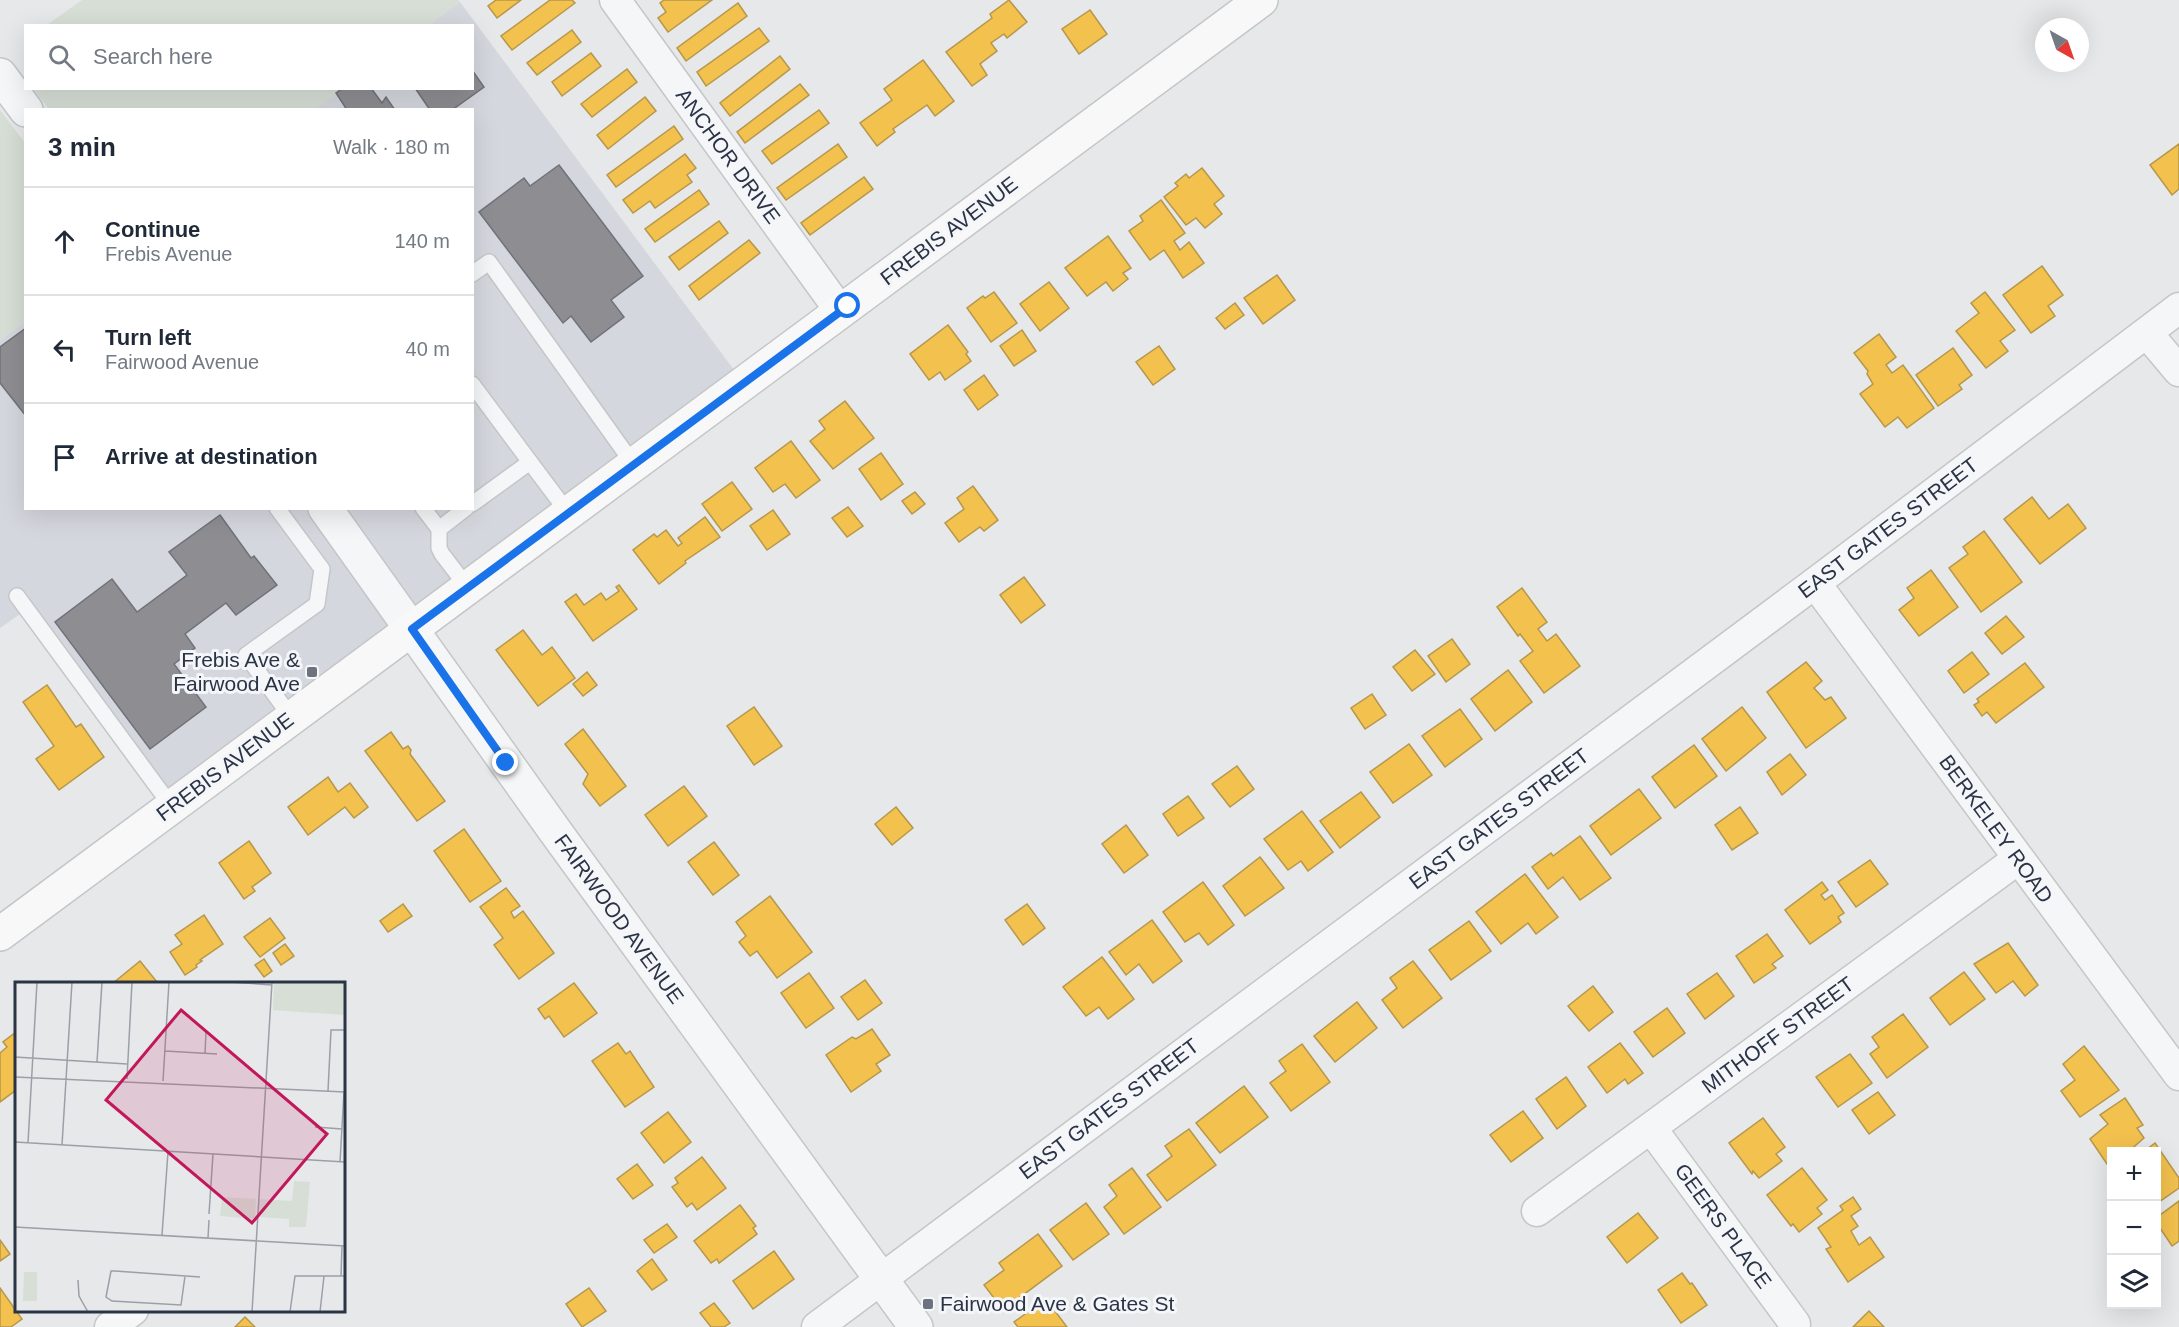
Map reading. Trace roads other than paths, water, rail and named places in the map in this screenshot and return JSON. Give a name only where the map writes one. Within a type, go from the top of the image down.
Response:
[{"type":"main road","name":"FREBIS AVENUE","points":[[0,934],[569,514],[1257,1]]},
{"type":"street","name":"ANCHOR DRIVE","points":[[615,0],[841,312]]},
{"type":"street","points":[[0,75],[25,108]]},
{"type":"street","name":"EAST GATES STREET","points":[[817,1327],[1815,583],[2179,308]]},
{"type":"street","points":[[2147,333],[2179,371]]},
{"type":"street","name":"FAIRWOOD AVENUE","points":[[325,510],[520,783],[916,1327]]},
{"type":"street","name":"BERKELEY ROAD","points":[[1815,583],[2179,1075]]},
{"type":"street","name":"MITHOFF STREET","points":[[1537,1211],[2018,859]]},
{"type":"street","name":"GEERS PLACE","points":[[1652,1128],[1795,1324]]},
{"type":"street","points":[[110,1327],[132,1312]]},
{"type":"lane","points":[[474,273],[489,262],[634,465]]},
{"type":"lane","points":[[474,387],[569,514]]},
{"type":"lane","points":[[474,503],[530,462]]},
{"type":"lane","points":[[278,510],[322,569],[317,604],[246,655],[291,717]]},
{"type":"lane","points":[[425,510],[439,529],[439,548],[442,554],[468,588]]},
{"type":"lane","points":[[439,529],[463,510]]},
{"type":"lane","points":[[17,596],[172,807]]},
{"type":"place","name":"Frebis Ave & Fairwood Ave","points":[[312,672]]},
{"type":"place","name":"Fairwood Ave & Gates St","points":[[928,1304]]}]
